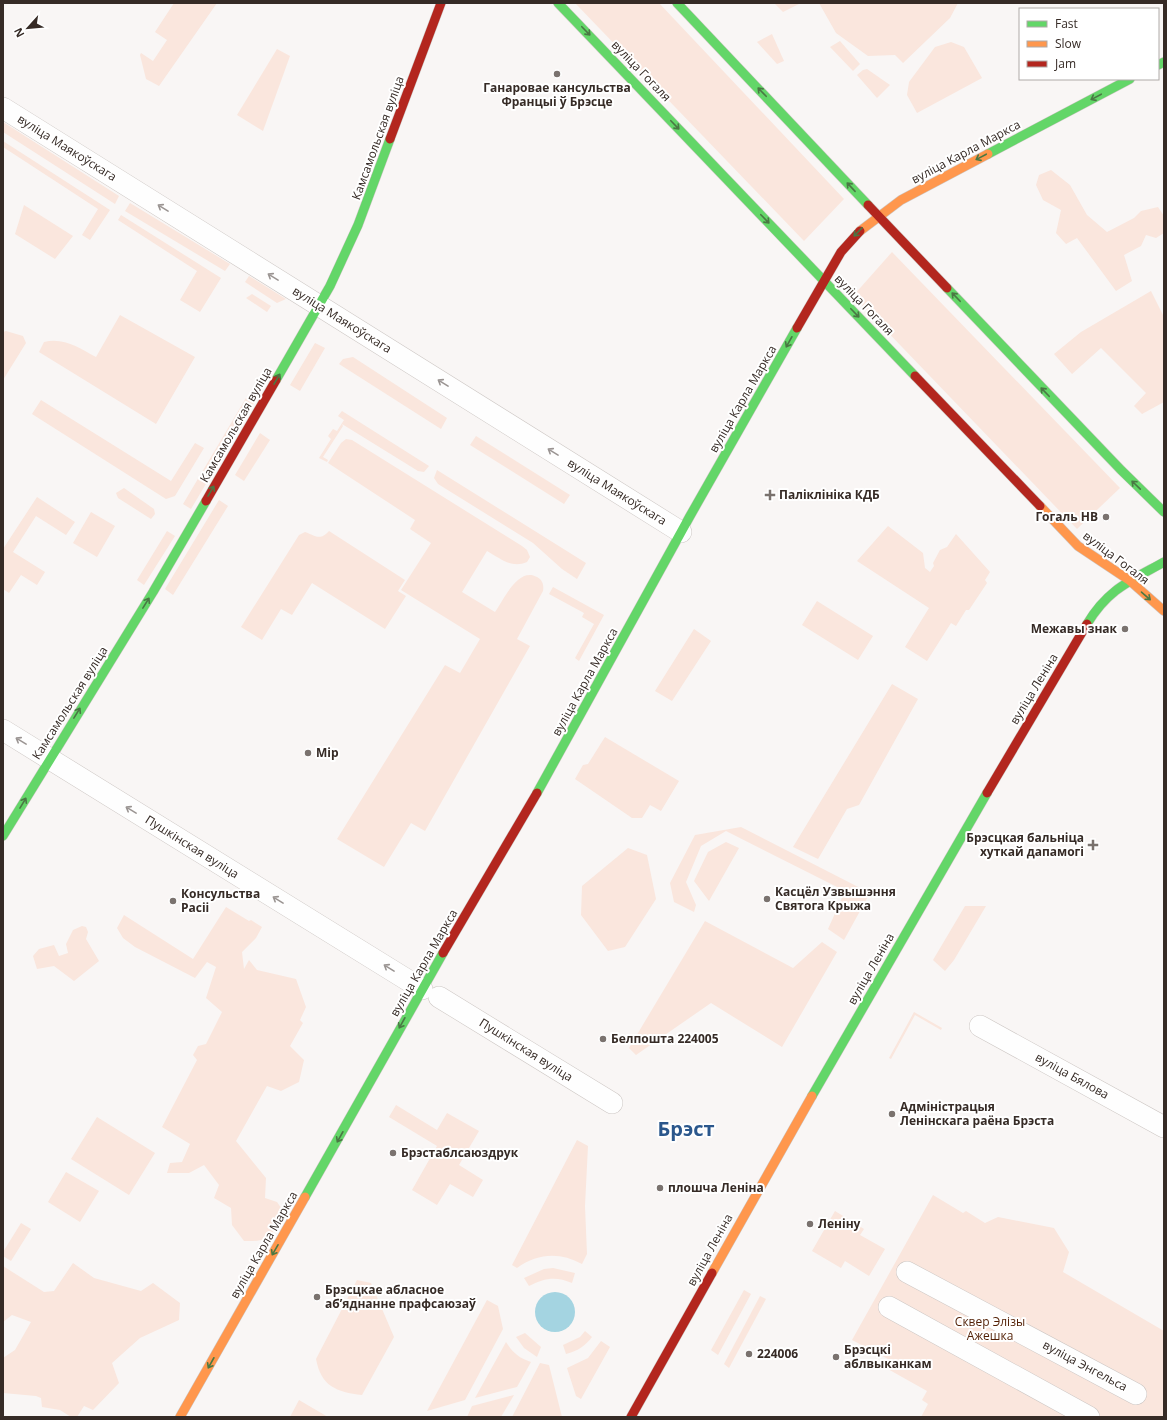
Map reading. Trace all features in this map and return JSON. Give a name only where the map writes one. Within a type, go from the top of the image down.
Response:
[{"type":"main road","name":"Камсамольская вуліца","points":[[3,836],[153,592],[320,306],[345,257],[358,225],[441,3]]},
{"type":"main road","name":"вуліца Гогаля","points":[[558,3],[1078,546],[1129,580],[1164,611]]},
{"type":"main road","points":[[677,3],[1088,436],[1164,512]]},
{"type":"main road","name":"вуліца Карла Маркса","points":[[180,1417],[321,1170],[430,993],[553,765],[682,532],[824,281],[848,243],[878,215],[943,177],[1128,80]]},
{"type":"main road","name":"вуліца Леніна","points":[[631,1417],[763,1181],[1019,736],[1096,609],[1109,594],[1129,580],[1164,562]]},
{"type":"street","name":"вуліца Маякоўскага","points":[[3,108],[682,532]]},
{"type":"street","name":"Пушкінская вуліца","points":[[3,730],[430,993],[612,1103]]},
{"type":"street","name":"вуліца Бялова","points":[[980,1026],[1164,1127]]},
{"type":"street","name":"вуліца Энгельса","points":[[907,1272],[1136,1394]]},
{"type":"street","points":[[889,1307],[1089,1417]]},
{"type":"green space","points":[[174,3],[217,3],[159,86],[146,79],[140,55],[141,53],[153,61],[167,40],[155,32]]},
{"type":"green space","points":[[575,3],[659,3],[844,199],[804,241]]},
{"type":"green space","points":[[774,3],[801,3],[783,12]]},
{"type":"green space","points":[[819,3],[958,3],[950,18],[903,63],[895,55],[868,56],[836,33]]},
{"type":"green space","points":[[772,34],[784,61],[777,64],[757,42]]},
{"type":"green space","points":[[840,41],[860,64],[853,71],[830,47]]},
{"type":"green space","points":[[951,42],[964,47],[982,78],[917,113],[907,95],[909,82],[935,47]]},
{"type":"green space","points":[[277,49],[290,56],[263,131],[237,115]]},
{"type":"green space","points":[[867,69],[890,85],[877,98],[857,75],[863,70]]},
{"type":"green space","points":[[3,122],[119,196],[115,204],[3,132]]},
{"type":"green space","points":[[3,141],[110,210],[90,240],[82,235],[98,209],[3,147]]},
{"type":"green space","points":[[1051,170],[1070,185],[1087,215],[1107,232],[1134,218],[1141,211],[1158,207],[1164,216],[1164,233],[1156,238],[1146,235],[1141,246],[1124,255],[1132,281],[1116,291],[1077,238],[1066,244],[1056,233],[1061,210],[1043,200],[1036,185],[1039,175]]},
{"type":"green space","points":[[130,203],[230,264],[225,271],[125,211]]},
{"type":"green space","points":[[24,205],[73,236],[55,259],[15,234]]},
{"type":"green space","points":[[121,215],[221,278],[200,312],[180,300],[197,271],[118,220]]},
{"type":"green space","points":[[892,252],[1120,488],[1077,529],[853,296]]},
{"type":"green space","points":[[249,276],[286,299],[277,303],[245,282]]},
{"type":"green space","points":[[1151,291],[1164,317],[1164,402],[1142,414],[1134,406],[1146,393],[1101,348],[1072,374],[1054,354],[1081,332]]},
{"type":"green space","points":[[252,294],[271,306],[267,312],[246,298]]},
{"type":"green space","points":[[120,315],[195,357],[156,424],[39,352],[44,342],[58,341],[71,344],[96,357]]},
{"type":"green space","points":[[6,331],[23,336],[26,343],[3,380],[3,332]]},
{"type":"green space","points":[[315,343],[325,348],[300,391],[290,385]]},
{"type":"green space","points":[[353,357],[447,418],[441,429],[339,364],[343,359]]},
{"type":"green space","points":[[246,398],[254,403],[191,509],[183,504]]},
{"type":"green space","points":[[41,400],[171,481],[195,443],[204,448],[175,496],[166,499],[32,414]]},
{"type":"green space","points":[[342,411],[429,466],[424,472],[418,471],[342,424],[343,426],[323,457],[328,460],[327,462],[319,458],[331,439],[328,436],[333,429],[337,431],[344,420],[338,416]]},
{"type":"green space","points":[[260,433],[270,440],[244,481],[235,475]]},
{"type":"green space","points":[[476,436],[570,495],[564,504],[470,445]]},
{"type":"green space","points":[[346,439],[352,440],[527,550],[530,557],[527,562],[521,564],[506,562],[487,551],[462,592],[495,612],[517,580],[524,576],[530,575],[539,578],[543,583],[543,591],[517,639],[530,646],[425,831],[411,823],[384,867],[337,839],[445,665],[460,673],[480,639],[401,590],[431,543],[410,529],[415,520],[328,463],[341,443]]},
{"type":"green space","points":[[437,470],[586,563],[577,579],[562,569],[533,543],[438,484],[434,478]]},
{"type":"green space","points":[[124,488],[154,509],[155,514],[151,519],[118,498],[116,493]]},
{"type":"green space","points":[[37,497],[75,522],[66,535],[36,516],[13,552],[45,572],[37,585],[21,575],[9,593],[3,589],[3,549]]},
{"type":"green space","points":[[219,500],[228,506],[173,595],[165,589]]},
{"type":"green space","points":[[91,512],[115,526],[97,557],[73,543]]},
{"type":"green space","points":[[888,526],[923,553],[925,568],[930,572],[940,550],[947,547],[956,534],[990,572],[985,580],[987,583],[969,610],[966,610],[956,626],[951,623],[927,661],[905,647],[929,608],[857,561]]},
{"type":"green space","points":[[167,531],[175,536],[144,585],[137,580]]},
{"type":"green space","points":[[329,531],[405,580],[398,591],[406,596],[385,629],[312,583],[292,615],[281,609],[262,640],[241,627],[299,535],[305,532],[320,537]]},
{"type":"green space","points":[[553,587],[604,615],[579,661],[575,658],[594,624],[582,617],[584,613],[549,594]]},
{"type":"green space","points":[[817,601],[873,636],[858,660],[802,625]]},
{"type":"green space","points":[[694,629],[711,641],[672,701],[655,691]]},
{"type":"green space","points":[[892,684],[918,699],[859,805],[847,809],[818,859],[793,847]]},
{"type":"green space","points":[[605,737],[679,781],[661,811],[650,805],[642,818],[632,818],[575,779],[583,765],[588,764]]},
{"type":"green space","points":[[741,827],[870,893],[844,940],[828,929],[845,891],[726,831],[701,846],[686,882],[696,905],[694,912],[674,902],[670,883],[695,835]]},
{"type":"green space","points":[[726,842],[739,848],[709,901],[694,881],[708,852]]},
{"type":"green space","points":[[628,848],[647,855],[656,899],[625,947],[608,951],[581,915],[582,886]]},
{"type":"green space","points":[[965,906],[986,906],[954,960],[945,971],[933,960]]},
{"type":"green space","points":[[226,907],[262,927],[256,938],[242,952],[244,969],[249,960],[257,970],[296,979],[306,1007],[300,1020],[303,1023],[290,1046],[304,1060],[299,1082],[281,1091],[267,1086],[236,1141],[266,1178],[265,1198],[277,1202],[284,1212],[270,1236],[266,1239],[253,1241],[244,1241],[232,1225],[231,1208],[214,1198],[219,1185],[204,1165],[189,1173],[167,1173],[170,1163],[182,1162],[190,1144],[162,1127],[197,1060],[193,1055],[198,1046],[206,1044],[222,1012],[206,998],[216,967],[207,962],[195,978],[135,947],[123,938],[117,928],[124,915],[193,959]]},
{"type":"green space","points":[[705,921],[793,968],[822,942],[837,952],[782,1047],[711,1003],[636,1055],[629,1048]]},
{"type":"green space","points":[[82,926],[86,927],[88,932],[86,939],[99,961],[74,981],[54,966],[37,969],[33,956],[39,949],[54,945],[59,956],[68,953],[66,944],[73,930]]},
{"type":"green space","points":[[914,1012],[942,1028],[941,1030],[915,1015],[891,1059],[889,1058]]},
{"type":"green space","points":[[396,1105],[437,1130],[447,1113],[479,1131],[459,1165],[483,1180],[473,1197],[450,1184],[437,1205],[412,1190],[437,1146],[389,1117]]},
{"type":"green space","points":[[97,1117],[155,1153],[129,1195],[71,1159]]},
{"type":"green space","points":[[577,1140],[588,1146],[585,1206],[587,1254],[582,1264],[566,1257],[549,1256],[533,1259],[517,1268],[512,1265]]},
{"type":"green space","points":[[66,1172],[99,1191],[80,1222],[48,1202]]},
{"type":"green space","name":"Сквер Элізы Ажешка","points":[[933,1195],[963,1213],[966,1211],[985,1223],[998,1217],[1054,1228],[1069,1252],[1063,1272],[1164,1331],[1164,1417],[921,1417],[928,1404],[922,1400],[927,1391],[886,1368],[890,1360],[852,1340]]},
{"type":"green space","points":[[835,1211],[864,1229],[860,1235],[885,1249],[869,1276],[845,1261],[841,1268],[812,1251]]},
{"type":"green space","points":[[21,1223],[31,1229],[11,1261],[3,1256],[3,1252]]},
{"type":"green space","points":[[73,1263],[94,1278],[141,1291],[153,1283],[180,1303],[179,1320],[140,1338],[112,1363],[119,1383],[93,1410],[84,1406],[77,1417],[71,1417],[60,1410],[42,1407],[41,1398],[36,1396],[3,1393],[3,1358],[15,1350],[31,1322],[12,1315],[3,1322],[3,1266],[44,1292],[54,1291]]},
{"type":"green space","points":[[553,1268],[575,1273],[572,1283],[561,1279],[550,1279],[540,1281],[529,1286],[524,1278],[544,1269]]},
{"type":"green space","points":[[357,1280],[371,1283],[394,1337],[362,1395],[345,1392],[331,1386],[322,1376],[316,1359]]},
{"type":"green space","points":[[744,1290],[751,1294],[718,1355],[711,1350]]},
{"type":"green space","points":[[760,1296],[766,1299],[729,1368],[724,1364]]},
{"type":"green space","points":[[487,1300],[498,1306],[503,1329],[465,1400],[427,1411]]},
{"type":"green space","points":[[585,1331],[592,1337],[578,1350],[566,1354],[563,1345],[580,1337]]},
{"type":"green space","points":[[525,1333],[541,1347],[537,1357],[524,1348],[516,1337]]},
{"type":"green space","points":[[601,1341],[610,1347],[581,1399],[576,1396],[567,1368],[588,1358]]},
{"type":"green space","points":[[506,1342],[517,1355],[531,1362],[517,1387],[475,1398]]},
{"type":"green space","points":[[540,1363],[549,1365],[562,1417],[512,1417]]},
{"type":"green space","points":[[514,1395],[501,1417],[467,1417],[472,1406]]},
{"type":"green space","points":[[299,1400],[328,1417],[290,1417]]},
{"type":"water","points":[[555,1292],[566,1295],[572,1301],[575,1312],[572,1323],[566,1329],[555,1332],[544,1329],[538,1323],[535,1312],[538,1301],[544,1295]]},
{"type":"traffic: fast","points":[[558,3],[915,376]]},
{"type":"traffic: fast","points":[[677,3],[868,205]]},
{"type":"traffic: fast","points":[[1159,64],[1164,62]]},
{"type":"traffic: fast","points":[[988,154],[1128,80]]},
{"type":"traffic: fast","points":[[276,380],[330,286],[358,225],[390,139]]},
{"type":"traffic: fast","points":[[947,288],[1121,470],[1164,512]]},
{"type":"traffic: fast","points":[[537,793],[690,516],[797,328]]},
{"type":"traffic: fast","points":[[3,836],[153,592],[206,501]]},
{"type":"traffic: fast","points":[[1087,624],[1103,602],[1112,594],[1130,581],[1164,562]]},
{"type":"traffic: fast","points":[[812,1096],[987,793]]},
{"type":"traffic: fast","points":[[305,1197],[443,953]]},
{"type":"traffic: slow","points":[[860,231],[901,200],[988,154]]},
{"type":"traffic: slow","points":[[1040,506],[1078,546],[1129,580],[1164,611]]},
{"type":"traffic: slow","points":[[712,1273],[812,1096]]},
{"type":"traffic: slow","points":[[180,1417],[305,1197]]},
{"type":"traffic: jam","points":[[390,139],[441,3]]},
{"type":"traffic: jam","points":[[868,205],[947,288]]},
{"type":"traffic: jam","points":[[797,328],[841,252],[860,231]]},
{"type":"traffic: jam","points":[[915,376],[1040,506]]},
{"type":"traffic: jam","points":[[206,501],[276,380]]},
{"type":"traffic: jam","points":[[987,793],[1087,624]]},
{"type":"traffic: jam","points":[[443,953],[537,793]]},
{"type":"traffic: jam","points":[[631,1417],[712,1273]]},
{"type":"place","name":"Ганаровае кансульства Францыі ў Брэсце","points":[[557,74]]},
{"type":"place","name":"Паліклініка КДБ","points":[[770,495]]},
{"type":"place","name":"Гогаль НВ","points":[[1106,517]]},
{"type":"place","name":"Межавы знак","points":[[1125,629]]},
{"type":"place","name":"Мір","points":[[308,753]]},
{"type":"place","name":"Брэсцкая бальніца хуткай дапамогі","points":[[1093,845]]},
{"type":"place","name":"Касцёл Узвышэння Святога Крыжа","points":[[767,899]]},
{"type":"place","name":"Консульства Расіі","points":[[173,901]]},
{"type":"place","name":"Белпошта 224005","points":[[603,1039]]},
{"type":"place","name":"Адміністрацыя Ленінскага раёна Брэста","points":[[892,1114]]},
{"type":"place","name":"Брэстаблсаюздрук","points":[[393,1153]]},
{"type":"place","name":"плошча Леніна","points":[[660,1188]]},
{"type":"place","name":"Леніну","points":[[810,1224]]},
{"type":"place","name":"Брэсцкае абласное абʼяднанне прафсаюзаў","points":[[317,1297]]},
{"type":"place","name":"224006","points":[[749,1354]]},
{"type":"place","name":"Брэсцкі аблвыканкам","points":[[836,1357]]},
{"type":"district","name":"Брэст","points":[[686,1129]]}]
